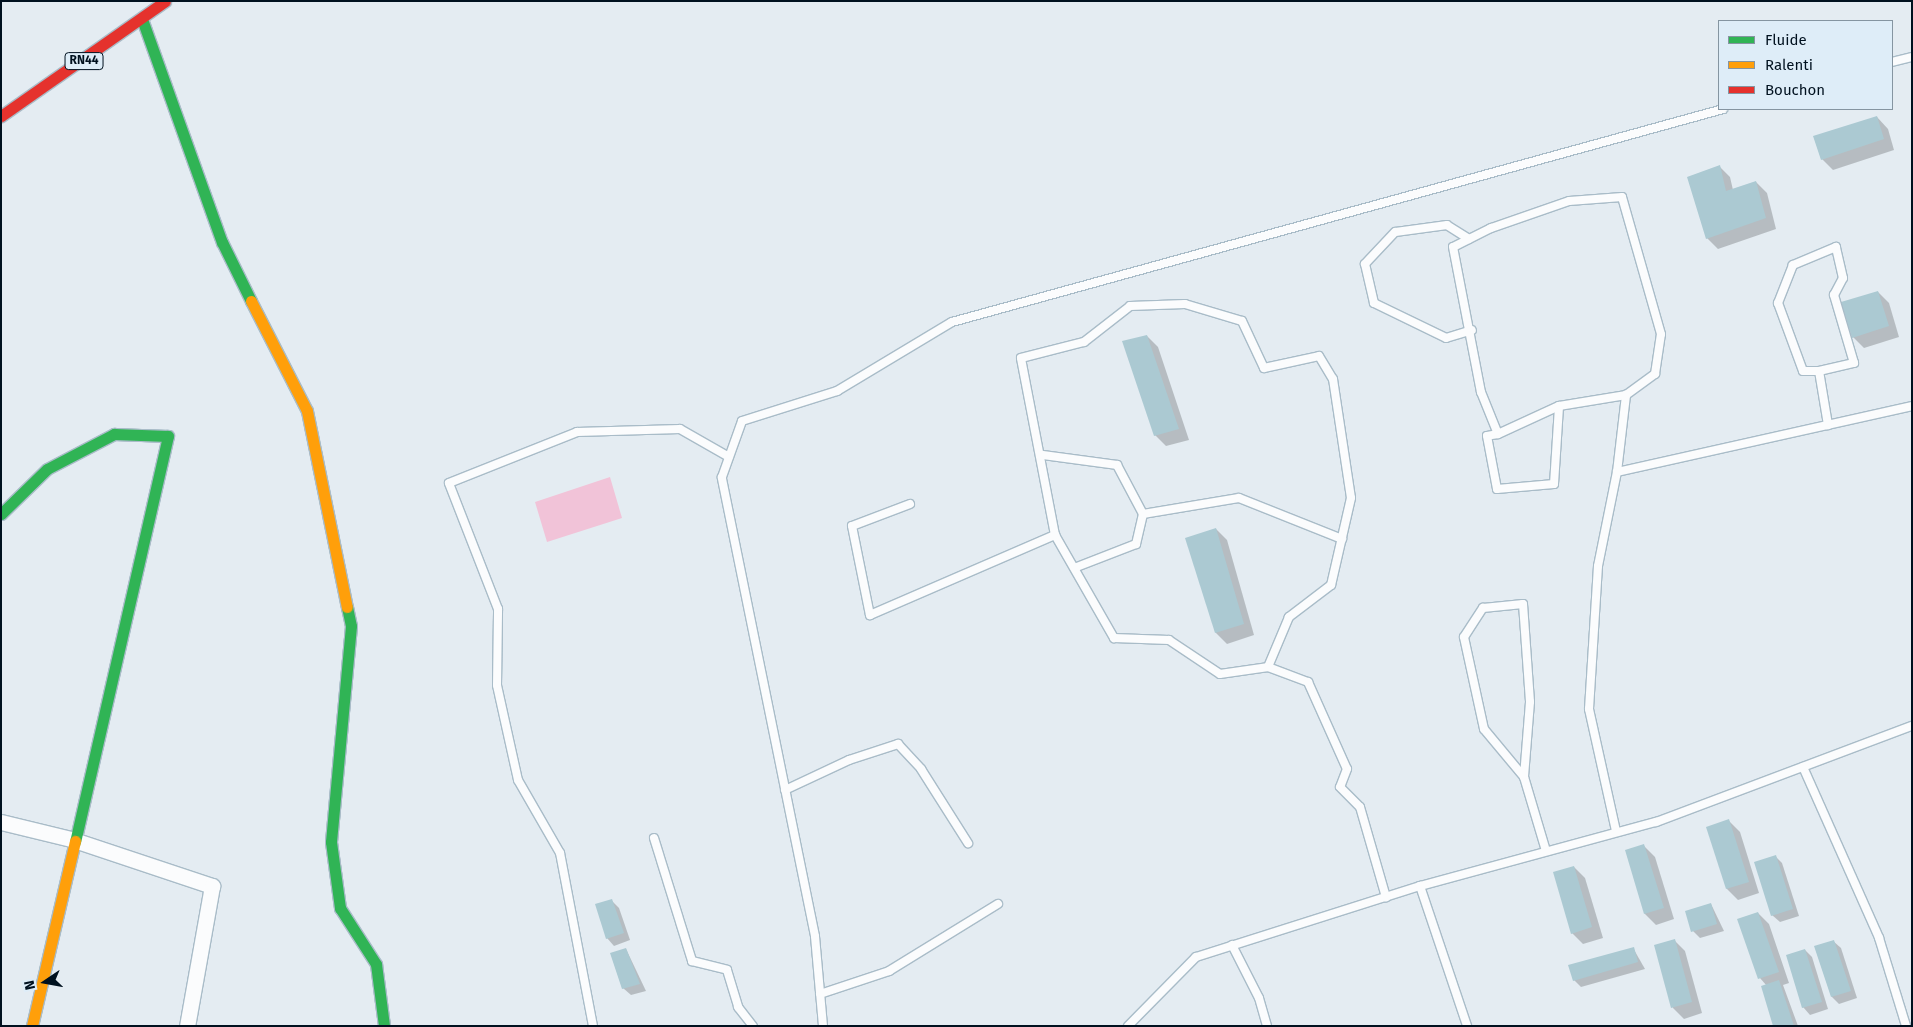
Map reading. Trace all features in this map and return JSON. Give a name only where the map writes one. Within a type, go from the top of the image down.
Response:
[{"type":"street","name":"RN44","points":[[1,116],[142,20],[165,1]]},
{"type":"street","points":[[142,20],[222,242],[307,411],[352,626],[331,842],[340,908],[376,964],[384,1026]]},
{"type":"street","points":[[1,514],[47,469],[114,434],[168,436],[71,839],[32,1026]]},
{"type":"street","points":[[1,822],[71,839],[212,886],[187,1026]]},
{"type":"lane","points":[[1893,62],[1912,57]]},
{"type":"lane","points":[[823,1026],[815,936],[722,477],[742,421],[837,391],[952,322],[1719,110]]},
{"type":"lane","points":[[1498,434],[1481,392],[1472,330],[1453,246],[1569,200],[1622,197],[1661,334],[1655,374],[1626,395],[1559,406],[1498,434],[1487,436],[1497,489],[1554,484],[1559,406]]},
{"type":"lane","points":[[1469,239],[1447,225],[1395,232],[1365,264],[1374,303],[1446,338],[1472,330]]},
{"type":"lane","points":[[1836,247],[1843,278],[1834,295],[1854,363],[1819,371],[1803,371],[1778,303],[1793,265],[1836,247]]},
{"type":"lane","points":[[1268,667],[1289,618],[1331,586],[1351,498],[1332,379],[1319,356],[1264,368],[1242,321],[1185,304],[1130,306],[1084,342],[1021,358],[1043,455],[1055,535],[1114,638],[1169,640],[1220,674],[1268,667],[1308,682],[1347,769],[1340,787],[1360,808],[1386,897]]},
{"type":"lane","points":[[1819,371],[1828,425]]},
{"type":"lane","points":[[1616,831],[1589,709],[1598,566],[1618,472],[1626,395]]},
{"type":"lane","points":[[1618,472],[1912,406]]},
{"type":"lane","points":[[593,1026],[560,852],[518,780],[497,686],[498,610],[449,483],[577,432],[680,428],[729,458]]},
{"type":"lane","points":[[1043,455],[1117,465],[1143,514],[1136,544],[1074,568]]},
{"type":"lane","points":[[1143,514],[1239,498],[1342,539]]},
{"type":"lane","points":[[910,504],[852,526],[870,615],[1055,535]]},
{"type":"lane","points":[[1524,777],[1484,729],[1464,636],[1483,608],[1523,604],[1530,702],[1524,777],[1546,851]]},
{"type":"lane","points":[[1128,1026],[1196,957],[1420,886],[1616,831],[1656,822],[1912,726]]},
{"type":"lane","points":[[786,790],[849,760],[898,744],[921,769],[968,843]]},
{"type":"lane","points":[[1803,767],[1879,938],[1906,1026]]},
{"type":"lane","points":[[654,838],[692,961],[727,970],[738,1007],[753,1026]]},
{"type":"lane","points":[[1420,886],[1467,1026]]},
{"type":"lane","points":[[820,994],[889,971],[998,904]]},
{"type":"lane","points":[[1232,946],[1259,998],[1267,1026]]},
{"type":"shaded area","points":[[610,477],[622,518],[547,542],[535,502]]},
{"type":"building","points":[[1877,116],[1884,139],[1821,160],[1813,136]]},
{"type":"building","points":[[1720,165],[1726,191],[1756,181],[1766,218],[1706,239],[1687,177]]},
{"type":"building","points":[[1878,291],[1889,326],[1852,338],[1841,302]]},
{"type":"building","points":[[1147,335],[1179,429],[1154,436],[1122,341]]},
{"type":"building","points":[[1216,528],[1244,624],[1215,633],[1185,538]]},
{"type":"building","points":[[1729,819],[1749,882],[1726,889],[1706,827]]},
{"type":"building","points":[[1644,844],[1664,908],[1644,914],[1625,850]]},
{"type":"building","points":[[1776,855],[1793,909],[1771,916],[1754,862]]},
{"type":"building","points":[[1574,866],[1592,927],[1571,934],[1553,872]]},
{"type":"building","points":[[612,899],[624,933],[606,939],[595,904]]},
{"type":"building","points":[[1711,903],[1717,924],[1691,932],[1685,911]]},
{"type":"building","points":[[1758,912],[1779,972],[1758,979],[1737,919]]},
{"type":"building","points":[[1675,939],[1692,1002],[1671,1008],[1654,945]]},
{"type":"building","points":[[1834,940],[1851,991],[1831,997],[1814,946]]},
{"type":"building","points":[[1634,947],[1638,962],[1573,981],[1568,965]]},
{"type":"building","points":[[626,948],[640,984],[622,989],[610,953]]},
{"type":"building","points":[[1805,949],[1822,1002],[1802,1008],[1786,955]]},
{"type":"building","points":[[1779,980],[1794,1026],[1773,1026],[1761,986]]},
{"type":"traffic: fast","points":[[142,19],[222,242],[251,301]]},
{"type":"traffic: fast","points":[[1,514],[47,469],[114,434],[168,436],[75,841]]},
{"type":"traffic: fast","points":[[347,607],[351,626],[331,842],[340,908],[376,964],[384,1026]]},
{"type":"traffic: slow","points":[[251,301],[307,411],[347,607]]},
{"type":"traffic: slow","points":[[32,1026],[75,841]]},
{"type":"traffic: jam","points":[[1,116],[165,1]]}]
